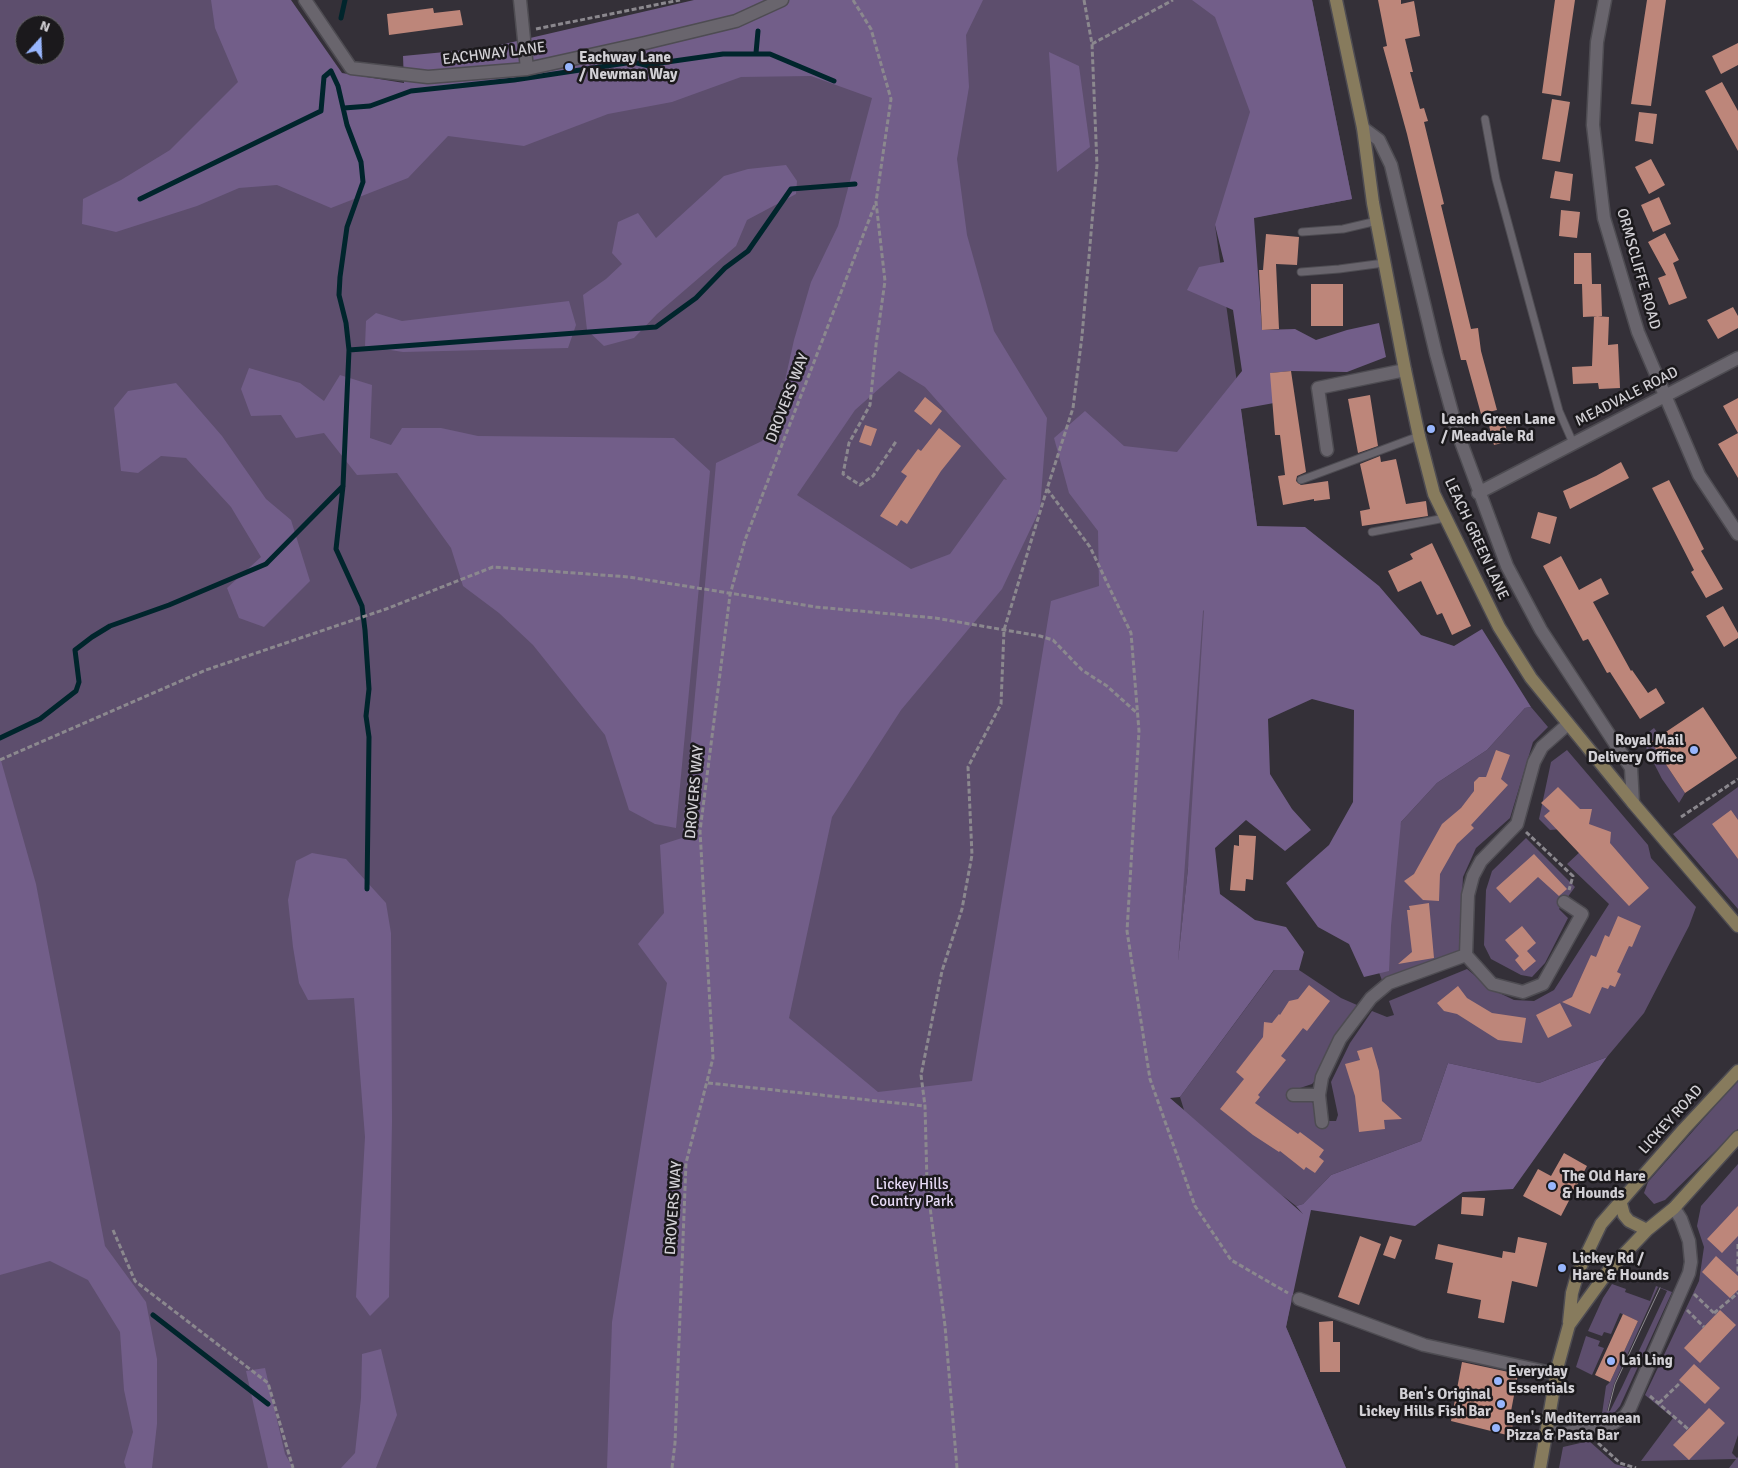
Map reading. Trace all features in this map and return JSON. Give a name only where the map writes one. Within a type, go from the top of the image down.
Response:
[{"type":"street","name":"EACHWAY LANE","points":[[305,0],[351,68],[428,77],[527,68],[736,21],[782,0]]},
{"type":"street","points":[[520,0],[527,68]]},
{"type":"street","name":"LEACH GREEN LANE","points":[[1336,0],[1363,128],[1376,221],[1405,370],[1434,494],[1499,626],[1531,678],[1634,804],[1738,926]]},
{"type":"street","name":"ORMSCLIFFE ROAD","points":[[1605,0],[1597,42],[1593,125],[1604,218],[1638,332],[1699,475],[1738,534]]},
{"type":"street","name":"LEACH GREEN LANE","points":[[1363,128],[1380,140],[1391,165],[1436,354],[1458,434],[1478,493],[1507,566],[1541,630],[1631,768],[1634,804]]},
{"type":"street","name":"MEADVALE ROAD","points":[[1478,493],[1738,358]]},
{"type":"street","points":[[1327,450],[1318,388],[1405,370]]},
{"type":"street","points":[[1564,902],[1582,914],[1543,984],[1523,992],[1492,984],[1466,955],[1468,895],[1473,876],[1482,860],[1517,824],[1534,762],[1542,747],[1568,724]]},
{"type":"street","points":[[1322,1122],[1319,1095],[1322,1077],[1340,1039],[1371,998],[1389,983],[1466,955]]},
{"type":"street","name":"LICKEY ROAD","points":[[1540,1468],[1556,1374],[1569,1325],[1572,1293],[1585,1253],[1601,1224],[1620,1200],[1738,1071]]},
{"type":"street","points":[[1293,1095],[1319,1095]]},
{"type":"street","name":"LICKEY ROAD","points":[[1569,1325],[1609,1270],[1648,1230],[1674,1208],[1738,1137]]},
{"type":"street","points":[[1620,1200],[1624,1215],[1629,1221],[1648,1230]]},
{"type":"street","points":[[1546,1432],[1566,1433],[1609,1426],[1625,1416],[1640,1387],[1684,1285],[1691,1262],[1685,1228],[1674,1208]]},
{"type":"street","points":[[1299,1299],[1424,1345],[1556,1374]]},
{"type":"lane","points":[[1485,119],[1498,188],[1559,411],[1573,443]]},
{"type":"lane","points":[[1302,232],[1343,229],[1376,221]]},
{"type":"lane","points":[[1301,272],[1339,269],[1384,262]]},
{"type":"lane","points":[[1301,480],[1419,436]]},
{"type":"lane","points":[[1372,532],[1445,518]]},
{"type":"path","points":[[523,32],[680,0]]},
{"type":"path","points":[[853,0],[872,29],[891,98],[876,202],[886,281],[876,345],[870,405],[849,443],[843,474],[860,485],[873,476],[897,440]]},
{"type":"path","points":[[957,1468],[945,1326],[927,1183],[925,1106],[921,1075],[942,970],[962,909],[972,855],[968,767],[1001,704],[1004,630],[1073,408],[1082,336],[1097,165],[1092,44],[1084,0]]},
{"type":"path","points":[[1092,44],[1173,0]]},
{"type":"path","name":"DROVERS WAY","points":[[672,1468],[675,1443],[686,1164],[713,1058],[700,831],[730,595],[745,540],[876,202]]},
{"type":"path","points":[[1047,489],[1090,546],[1131,633],[1138,731],[1127,931],[1150,1080],[1195,1206],[1231,1260],[1299,1299]]},
{"type":"path","points":[[0,760],[206,670],[386,609],[493,567],[629,578],[816,607],[935,618],[1040,636],[1053,640],[1082,670],[1107,686],[1137,714]]},
{"type":"path","points":[[1681,817],[1738,779]]},
{"type":"path","points":[[1517,824],[1573,876],[1564,902]]},
{"type":"path","points":[[708,1083],[925,1106]]},
{"type":"path","points":[[113,1230],[135,1281],[268,1383],[293,1468]]},
{"type":"path","points":[[1738,1244],[1738,1273]]},
{"type":"path","points":[[1684,1285],[1715,1314],[1738,1293]]},
{"type":"path","points":[[1677,1301],[1704,1327]]},
{"type":"path","points":[[1659,1403],[1681,1382]]},
{"type":"path","points":[[1640,1387],[1688,1429]]},
{"type":"path","points":[[1593,1429],[1597,1442],[1620,1463],[1636,1468]]},
{"type":"green space","points":[[0,0],[245,0],[331,116],[813,0],[1312,0],[1352,199],[1215,225],[1257,526],[1188,868],[1176,981],[1169,1098],[1184,1110],[1180,1097],[1275,969],[1299,970],[1341,998],[1357,1005],[1333,1046],[1319,1076],[1312,1084],[1300,1088],[1301,1094],[1317,1106],[1327,1121],[1336,1121],[1338,1115],[1331,1082],[1350,1043],[1372,1011],[1387,1017],[1394,1015],[1389,1001],[1467,969],[1491,989],[1514,1000],[1534,1001],[1554,990],[1609,904],[1567,864],[1582,850],[1562,829],[1550,830],[1539,819],[1551,762],[1567,750],[1648,845],[1651,858],[1696,907],[1689,926],[1644,1013],[1607,1057],[1539,1083],[1448,1063],[1421,1141],[1331,1175],[1303,1204],[1296,1206],[1282,1195],[1307,1218],[1286,1327],[1346,1468],[0,1468]]},
{"type":"green space","name":"Lickey Hills Country Park","points":[[211,0],[291,0],[342,73],[404,83],[403,56],[487,48],[694,0],[983,0],[966,35],[969,87],[957,159],[967,235],[994,331],[1047,418],[1040,509],[1002,589],[901,710],[832,817],[789,1018],[878,1092],[972,1081],[1051,601],[1099,586],[1098,531],[1069,493],[1054,438],[1085,411],[1124,446],[1177,452],[1242,371],[1233,310],[1187,290],[1199,267],[1224,262],[1215,225],[1250,112],[1215,17],[1192,0],[1312,0],[1352,199],[1254,218],[1262,330],[1295,329],[1316,340],[1347,330],[1379,323],[1386,357],[1347,372],[1291,371],[1271,373],[1274,403],[1241,409],[1257,526],[1305,527],[1379,586],[1421,635],[1454,646],[1482,629],[1531,707],[1525,708],[1487,750],[1437,783],[1401,822],[1391,926],[1389,971],[1364,977],[1349,944],[1318,927],[1286,883],[1329,845],[1353,802],[1354,710],[1312,699],[1268,719],[1270,774],[1292,809],[1311,830],[1285,851],[1246,820],[1215,848],[1220,894],[1255,920],[1286,927],[1304,952],[1299,970],[1274,970],[1180,1097],[1170,1098],[1303,1214],[1296,1206],[1303,1204],[1331,1175],[1421,1141],[1448,1063],[1539,1083],[1607,1057],[1513,1189],[1463,1192],[1415,1226],[1311,1210],[1286,1327],[1346,1468],[607,1468],[612,1322],[667,983],[638,944],[664,913],[660,845],[682,838],[716,463],[762,441],[777,416],[794,340],[811,282],[838,226],[872,98],[811,76],[741,77],[672,102],[608,114],[524,146],[448,136],[408,178],[331,208],[277,185],[239,188],[197,206],[116,232],[82,224],[83,199],[121,180],[170,150],[238,82],[215,28]],"holes":[[[899,371],[925,387],[1007,480],[1004,479],[950,554],[911,569],[797,495],[855,410]],[[1203,611],[1188,868],[1178,961]]]},
{"type":"green space","points":[[1049,52],[1079,66],[1090,147],[1057,172]]},
{"type":"green space","points":[[786,165],[797,181],[796,194],[747,220],[736,246],[657,314],[634,338],[604,346],[587,330],[583,295],[606,279],[622,264],[612,253],[618,222],[638,213],[656,238],[724,176],[748,169]]},
{"type":"green space","points":[[569,301],[576,325],[568,348],[403,352],[365,346],[366,321],[376,313],[402,321]]},
{"type":"green space","points":[[249,368],[300,383],[324,401],[340,375],[372,385],[370,438],[391,445],[402,428],[441,428],[478,436],[674,438],[710,471],[676,828],[655,824],[629,810],[605,735],[533,645],[499,613],[463,586],[451,548],[397,473],[357,475],[324,433],[296,438],[281,415],[251,416],[241,389]]},
{"type":"green space","points":[[176,383],[222,436],[266,499],[291,520],[310,581],[264,627],[239,618],[227,588],[261,557],[231,507],[186,458],[161,456],[138,473],[121,471],[114,408],[128,391]]},
{"type":"green space","points":[[1531,707],[1548,727],[1533,742],[1510,818],[1476,848],[1463,877],[1459,952],[1383,983],[1367,941],[1401,822],[1437,783],[1487,750],[1525,708]]},
{"type":"green space","points":[[1654,728],[1660,736],[1651,742],[1685,793],[1679,803],[1662,779],[1641,738]]},
{"type":"green space","points":[[0,757],[36,884],[105,1246],[146,1302],[157,1359],[157,1424],[152,1468],[126,1468],[124,1462],[133,1432],[124,1390],[120,1332],[88,1280],[50,1261],[0,1275]]},
{"type":"green space","points":[[1738,787],[1738,909],[1673,834]]},
{"type":"green space","points":[[1526,838],[1575,887],[1559,909],[1568,918],[1545,963],[1532,977],[1521,975],[1491,959],[1484,945],[1486,890],[1492,871]]},
{"type":"green space","points":[[312,853],[346,859],[386,903],[391,933],[392,1121],[389,1297],[370,1316],[356,1297],[365,1137],[354,998],[308,1000],[299,983],[293,947],[288,900],[296,861]]},
{"type":"green space","points":[[1738,1080],[1738,1129],[1665,1200],[1654,1204],[1644,1193],[1648,1182]]},
{"type":"green space","points":[[1738,1164],[1738,1435],[1732,1453],[1738,1457],[1738,1468],[1729,1468],[1736,1459],[1641,1461],[1673,1418],[1645,1395],[1699,1281],[1704,1247],[1697,1226],[1701,1206]]},
{"type":"green space","points":[[1612,1284],[1626,1289],[1625,1292],[1650,1301],[1656,1286],[1672,1292],[1620,1406],[1615,1412],[1605,1415],[1602,1414],[1606,1386],[1610,1382],[1638,1321],[1620,1313],[1611,1334],[1604,1332],[1602,1336],[1588,1331],[1603,1298]],"holes":[[[1658,1287],[1667,1291],[1622,1387],[1610,1411],[1607,1411],[1614,1384]]]},
{"type":"green space","points":[[1586,1336],[1600,1341],[1598,1346],[1604,1348],[1592,1375],[1576,1367]]},
{"type":"green space","points":[[381,1349],[397,1415],[376,1468],[341,1468],[355,1453],[361,1398],[362,1354]]},
{"type":"green space","points":[[265,1368],[285,1454],[293,1468],[268,1468],[246,1371]]},
{"type":"green space","points":[[1589,1441],[1615,1464],[1629,1468],[1559,1468],[1563,1447]]},
{"type":"building","points":[[1378,0],[1401,0],[1401,4],[1414,1],[1420,36],[1405,39],[1413,72],[1410,72],[1420,109],[1424,108],[1428,121],[1424,122],[1444,204],[1441,205],[1471,329],[1478,328],[1481,351],[1497,410],[1481,414],[1466,360],[1461,360],[1407,134],[1383,47],[1387,46]]},
{"type":"building","points":[[1555,0],[1575,0],[1561,96],[1542,93]]},
{"type":"building","points":[[1647,0],[1666,0],[1651,106],[1631,104]]},
{"type":"building","points":[[433,8],[434,13],[460,10],[463,25],[389,35],[387,14]]},
{"type":"building","points":[[1738,43],[1738,65],[1721,74],[1712,56]]},
{"type":"building","points":[[1722,82],[1738,111],[1738,151],[1705,91]]},
{"type":"building","points":[[1552,99],[1570,102],[1560,162],[1542,159]]},
{"type":"building","points":[[1639,112],[1657,114],[1653,144],[1635,141]]},
{"type":"building","points":[[1651,159],[1665,185],[1649,194],[1635,167]]},
{"type":"building","points":[[1555,171],[1573,174],[1570,201],[1550,198]]},
{"type":"building","points":[[1659,197],[1671,224],[1653,232],[1641,205]]},
{"type":"building","points":[[1561,210],[1580,212],[1577,238],[1559,236]]},
{"type":"building","points":[[1665,233],[1679,260],[1673,263],[1687,298],[1669,305],[1658,278],[1666,275],[1648,242]]},
{"type":"building","points":[[1266,234],[1299,237],[1297,265],[1276,264],[1279,329],[1262,330],[1259,270],[1263,270]]},
{"type":"building","points":[[1574,253],[1591,253],[1592,284],[1601,284],[1602,316],[1583,317],[1582,284],[1574,284]]},
{"type":"building","points":[[1311,284],[1343,284],[1343,326],[1311,326]]},
{"type":"building","points":[[1733,307],[1738,316],[1738,328],[1718,339],[1707,320]]},
{"type":"building","points":[[1594,316],[1609,317],[1608,345],[1618,344],[1620,388],[1599,389],[1598,383],[1573,384],[1572,367],[1592,366]]},
{"type":"building","points":[[1291,371],[1306,472],[1297,476],[1296,481],[1301,485],[1328,481],[1330,499],[1314,501],[1314,499],[1283,505],[1278,476],[1285,475],[1280,435],[1275,435],[1270,373]]},
{"type":"building","points":[[1370,395],[1378,446],[1358,453],[1348,399]]},
{"type":"building","points":[[925,397],[942,411],[931,425],[914,411]]},
{"type":"building","points":[[1738,398],[1738,433],[1723,406]]},
{"type":"building","points":[[1502,414],[1510,441],[1494,445],[1487,418]]},
{"type":"building","points":[[865,425],[877,429],[871,446],[859,442]]},
{"type":"building","points":[[939,428],[961,446],[941,471],[907,524],[901,520],[897,526],[880,516],[907,476],[901,472],[918,449],[921,451]]},
{"type":"building","points":[[1738,433],[1738,478],[1718,444]]},
{"type":"building","points":[[1380,456],[1381,462],[1396,459],[1406,504],[1426,501],[1428,516],[1362,526],[1360,511],[1370,509],[1360,464]]},
{"type":"building","points":[[1621,462],[1629,478],[1570,509],[1563,491]]},
{"type":"building","points":[[1669,480],[1704,549],[1701,551],[1723,589],[1706,598],[1691,572],[1694,570],[1652,488]]},
{"type":"building","points":[[1538,512],[1557,517],[1550,544],[1531,538]]},
{"type":"building","points":[[1432,543],[1471,626],[1452,635],[1442,613],[1437,615],[1421,581],[1398,592],[1388,571],[1413,559],[1410,554]]},
{"type":"building","points":[[1561,556],[1579,590],[1601,578],[1609,594],[1593,602],[1631,671],[1648,693],[1656,688],[1665,703],[1640,719],[1610,672],[1607,673],[1588,639],[1583,641],[1543,566]]},
{"type":"building","points":[[1723,606],[1738,633],[1738,638],[1724,647],[1706,616]]},
{"type":"building","name":"Royal Mail Delivery Office","points":[[1703,707],[1737,758],[1685,793],[1651,742]]},
{"type":"building","points":[[1496,750],[1510,755],[1501,779],[1508,785],[1471,825],[1474,828],[1457,844],[1440,874],[1439,901],[1423,900],[1404,881],[1414,874],[1442,824],[1461,808],[1474,791],[1474,782],[1479,777],[1486,777]]},
{"type":"building","points":[[1558,787],[1580,809],[1592,809],[1589,824],[1611,832],[1610,843],[1649,888],[1629,906],[1544,816],[1550,811],[1541,803]]},
{"type":"building","points":[[1731,810],[1738,820],[1738,859],[1712,824]]},
{"type":"building","points":[[1239,835],[1256,836],[1253,880],[1246,879],[1245,891],[1230,890],[1234,845],[1239,846]]},
{"type":"building","points":[[1534,854],[1567,889],[1559,896],[1538,877],[1510,903],[1496,888]]},
{"type":"building","points":[[1429,903],[1434,958],[1398,964],[1412,952],[1407,910],[1410,910],[1409,906]]},
{"type":"building","points":[[1618,916],[1641,926],[1632,947],[1629,946],[1617,972],[1621,974],[1615,987],[1610,985],[1608,989],[1602,987],[1590,1014],[1562,1002],[1572,997],[1591,955],[1596,957],[1605,935],[1609,937]]},
{"type":"building","points":[[1522,926],[1536,943],[1527,951],[1536,961],[1524,971],[1515,960],[1519,956],[1505,940]]},
{"type":"building","points":[[1309,985],[1330,1001],[1307,1031],[1303,1028],[1281,1056],[1286,1060],[1258,1095],[1260,1097],[1255,1103],[1324,1150],[1319,1157],[1324,1161],[1315,1173],[1306,1167],[1304,1170],[1280,1151],[1253,1135],[1220,1109],[1244,1079],[1236,1072],[1263,1037],[1264,1022],[1272,1023],[1289,1001],[1298,999]]},
{"type":"building","points":[[1458,986],[1467,998],[1492,1013],[1526,1018],[1522,1043],[1498,1040],[1457,1014],[1444,1011],[1437,1003]]},
{"type":"building","points":[[1560,1003],[1572,1026],[1548,1038],[1536,1015]]},
{"type":"building","points":[[1372,1047],[1379,1071],[1382,1101],[1402,1119],[1384,1120],[1385,1129],[1359,1132],[1355,1096],[1345,1064],[1360,1060],[1357,1051]]},
{"type":"building","name":"The Old Hare & Hounds","points":[[1564,1153],[1587,1166],[1561,1216],[1523,1196],[1538,1169],[1551,1176]]},
{"type":"building","points":[[1462,1197],[1485,1198],[1483,1216],[1461,1214]]},
{"type":"building","points":[[1738,1206],[1738,1236],[1722,1253],[1707,1239]]},
{"type":"building","points":[[1360,1236],[1381,1244],[1359,1305],[1338,1297]]},
{"type":"building","points":[[1390,1236],[1402,1240],[1395,1259],[1383,1255]]},
{"type":"building","points":[[1518,1237],[1547,1243],[1537,1287],[1512,1281],[1504,1323],[1478,1318],[1481,1300],[1447,1293],[1453,1263],[1435,1259],[1438,1244],[1502,1258],[1503,1251],[1515,1253]]},
{"type":"building","points":[[1716,1256],[1738,1276],[1738,1290],[1730,1298],[1702,1272]]},
{"type":"building","points":[[1720,1310],[1736,1325],[1700,1363],[1684,1348]]},
{"type":"building","name":"Lai Ling","points":[[1623,1314],[1638,1321],[1610,1382],[1595,1375]]},
{"type":"building","points":[[1333,1321],[1333,1342],[1340,1342],[1340,1372],[1320,1372],[1319,1322]]},
{"type":"building","points":[[1462,1362],[1518,1374],[1509,1422],[1513,1423],[1511,1436],[1451,1421]]},
{"type":"building","points":[[1694,1364],[1720,1388],[1705,1404],[1679,1380]]},
{"type":"building","points":[[1709,1408],[1725,1423],[1689,1460],[1673,1445]]},
{"type":"waterway","points":[[341,18],[345,0]]},
{"type":"waterway","points":[[756,53],[758,31]]},
{"type":"waterway","points":[[344,108],[370,106],[411,91],[514,80],[633,62],[649,66],[723,54],[770,54],[834,81]]},
{"type":"waterway","points":[[140,199],[321,111],[324,77],[331,71],[338,86],[347,125],[361,162],[363,182],[347,227],[340,277],[339,295],[346,323],[349,350],[343,486],[336,549],[362,606],[365,630],[369,689],[366,716],[369,737],[367,889]]},
{"type":"waterway","points":[[349,350],[656,327],[696,298],[725,268],[748,251],[791,189],[855,184]]},
{"type":"waterway","points":[[0,738],[40,719],[76,691],[79,682],[75,650],[92,637],[110,626],[169,605],[266,564],[343,486]]},
{"type":"waterway","points":[[153,1315],[268,1404]]},
{"type":"tram line","points":[[1608,1411],[1615,1384],[1660,1288]]},
{"type":"place","name":"Eachway Lane / Newman Way","points":[[569,67]]},
{"type":"place","name":"Leach Green Lane / Meadvale Rd","points":[[1431,429]]},
{"type":"place","name":"Royal Mail Delivery Office","points":[[1694,750]]},
{"type":"place","name":"The Old Hare & Hounds","points":[[1552,1186]]},
{"type":"place","name":"Lickey Rd / Hare & Hounds","points":[[1562,1268]]},
{"type":"place","name":"Lai Ling","points":[[1611,1361]]},
{"type":"place","name":"Everyday Essentials","points":[[1498,1381]]},
{"type":"place","name":"Ben's Original Lickey Hills Fish Bar","points":[[1501,1404]]},
{"type":"place","name":"Ben's Mediterranean Pizza & Pasta Bar","points":[[1496,1428]]}]
